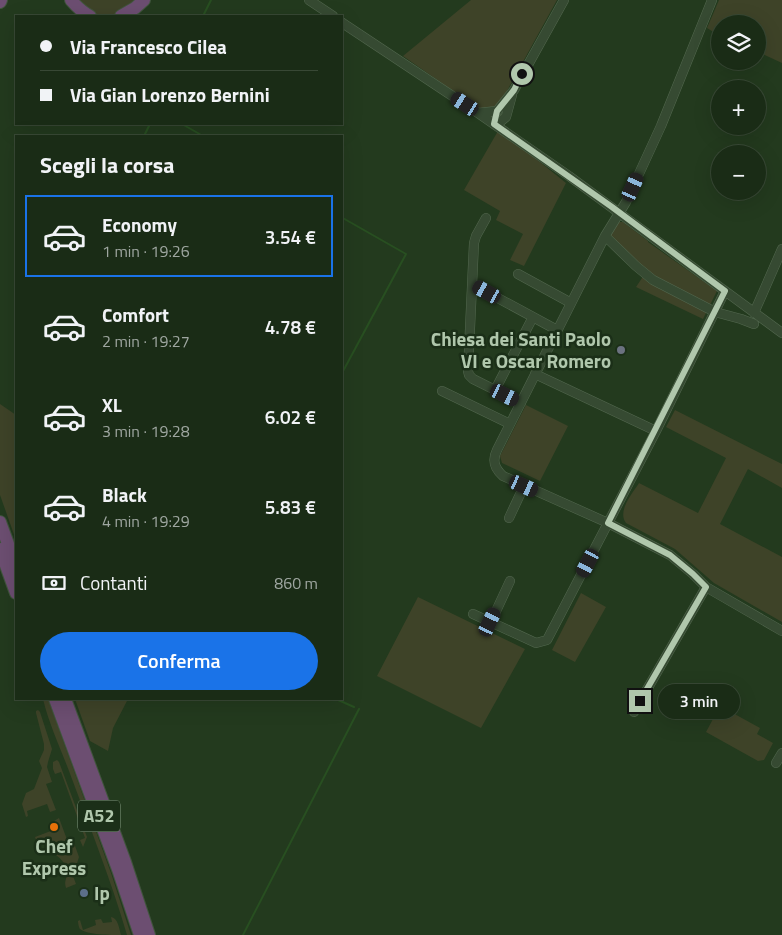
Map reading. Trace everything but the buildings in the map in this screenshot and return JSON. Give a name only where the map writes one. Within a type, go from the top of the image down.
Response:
[{"type":"highway","points":[[71,0],[76,7],[88,15]]},
{"type":"highway","points":[[123,15],[144,0]]},
{"type":"highway","points":[[0,522],[15,563]]},
{"type":"highway","points":[[0,549],[15,590]]},
{"type":"highway","name":"A52","points":[[55,700],[114,858],[140,935]]},
{"type":"highway","name":"A52","points":[[65,700],[128,869],[149,935]]},
{"type":"street","points":[[309,0],[332,15]]},
{"type":"street","points":[[495,124],[497,111],[514,90],[564,0]]},
{"type":"street","points":[[712,0],[661,126],[626,202],[605,236],[494,456],[497,469],[503,476],[608,523],[670,555],[706,587],[782,631]]},
{"type":"street","points":[[343,23],[495,124],[619,212],[782,333]]},
{"type":"street","points":[[514,90],[506,118],[524,145]]},
{"type":"street","points":[[478,113],[497,111]]},
{"type":"street","points":[[495,124],[506,118]]},
{"type":"street","points":[[486,218],[475,239],[468,371],[473,379],[521,403]]},
{"type":"street","points":[[605,236],[636,266],[654,280],[715,312],[754,324]]},
{"type":"street","points":[[754,313],[778,271],[782,249]]},
{"type":"street","points":[[518,274],[571,303]]},
{"type":"street","points":[[472,284],[557,330]]},
{"type":"street","points":[[473,614],[536,643],[547,640],[656,431],[725,291]]},
{"type":"street","points":[[495,390],[533,317]]},
{"type":"street","points":[[536,374],[656,431]]},
{"type":"street","points":[[442,391],[510,424]]},
{"type":"street","points":[[509,518],[524,486]]},
{"type":"street","points":[[490,622],[510,581]]},
{"type":"street","points":[[634,712],[706,587]]},
{"type":"street","points":[[776,763],[782,754]]},
{"type":"green space","points":[[75,0],[140,0],[113,15],[95,15]]},
{"type":"green space","points":[[471,0],[557,0],[502,100],[494,107],[487,109],[476,107],[403,56]]},
{"type":"green space","points":[[719,0],[782,0],[782,63],[766,56],[766,15],[713,15]]},
{"type":"green space","points":[[711,19],[711,30],[707,28]]},
{"type":"green space","points":[[498,131],[566,183],[524,266],[510,260],[523,234],[496,220],[500,211],[464,190]]},
{"type":"green space","points":[[616,222],[623,222],[717,291],[703,319],[636,287],[646,272],[609,237]]},
{"type":"green space","points":[[0,404],[15,414],[15,537],[0,495]]},
{"type":"green space","points":[[526,405],[568,426],[540,481],[502,463],[500,456]]},
{"type":"green space","points":[[675,410],[782,464],[782,488],[748,469],[720,524],[782,557],[782,622],[714,583],[675,549],[626,523],[623,513],[624,508],[639,483],[698,513],[726,458],[666,427]]},
{"type":"green space","points":[[581,593],[606,607],[575,662],[552,650]]},
{"type":"green space","points":[[418,597],[525,649],[481,728],[377,676]]},
{"type":"green space","points":[[43,700],[48,700],[111,873],[131,935],[127,935],[107,873]]},
{"type":"green space","points":[[75,700],[127,700],[113,728],[108,751],[90,741]]},
{"type":"green space","points":[[720,706],[760,728],[757,734],[773,743],[764,760],[758,761],[706,732]]},
{"type":"green space","points":[[38,710],[52,749],[47,767],[52,782],[46,784],[56,810],[50,812],[47,804],[27,811],[28,816],[26,817],[22,804],[26,793],[34,789],[42,768],[39,761],[44,750],[44,744],[36,713]]},
{"type":"green space","points":[[57,760],[87,837],[83,847],[80,840],[85,838],[61,772],[55,774],[53,769],[53,762]]},
{"type":"green space","points":[[59,818],[69,845],[74,843],[79,857],[73,876],[76,884],[66,888],[67,871],[65,864],[52,852],[56,850],[55,848],[50,847],[46,843],[38,845],[35,837],[56,829],[54,821]]},
{"type":"green space","points":[[111,917],[117,921],[121,935],[88,932],[83,931],[79,927],[78,921],[80,920],[83,930],[96,925],[95,920],[101,919],[103,923],[112,922]]},
{"type":"waterway","points":[[204,15],[211,0]]},
{"type":"waterway","points":[[144,135],[150,125]]},
{"type":"waterway","points":[[184,125],[201,135]]},
{"type":"waterway","points":[[343,218],[406,254],[343,371]]},
{"type":"waterway","points":[[338,700],[354,707]]},
{"type":"waterway","points":[[243,935],[359,709]]},
{"type":"place","name":"Chiesa dei Santi Paolo VI e Oscar Romero","points":[[621,350]]},
{"type":"place","name":"Chef Express","points":[[54,827]]},
{"type":"place","name":"Ip","points":[[84,893]]},
{"type":"route","points":[[522,74],[514,90],[497,111],[494,124],[612,207],[725,291],[608,523],[670,555],[706,587],[640,701]]}]
